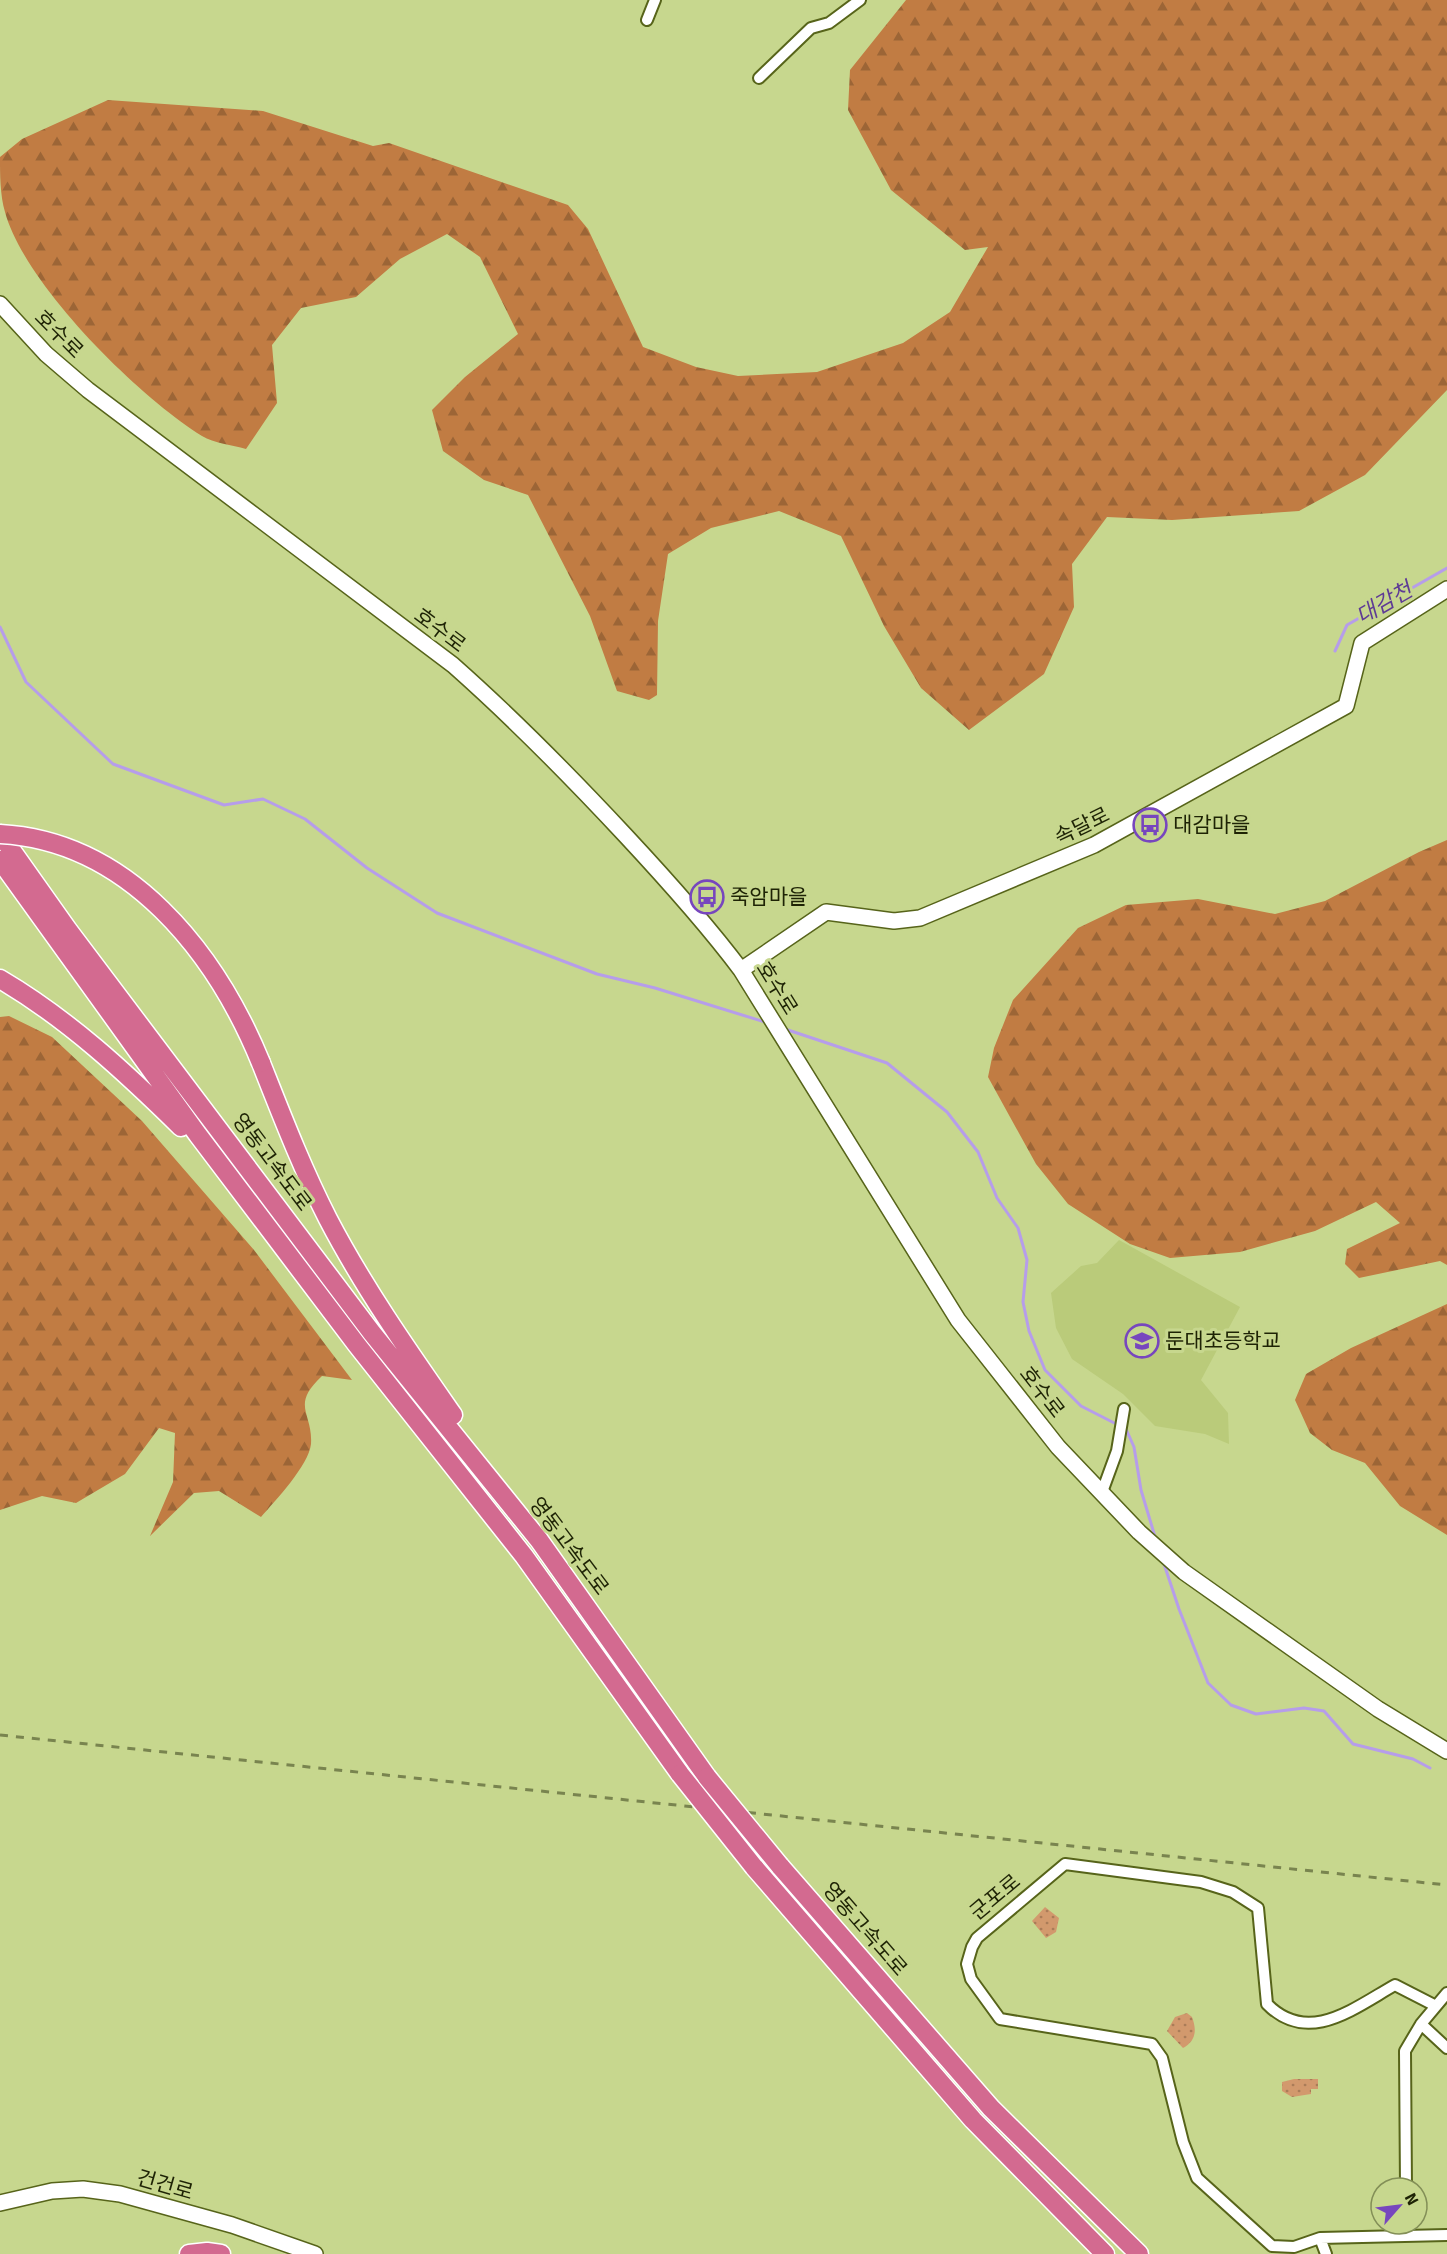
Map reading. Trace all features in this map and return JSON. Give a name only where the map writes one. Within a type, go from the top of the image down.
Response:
[{"type":"highway","points":[[0,834],[37,840],[71,850],[123,877],[155,902],[179,926],[207,961],[235,1008],[261,1063],[317,1197],[357,1270],[408,1351],[539,1540]]},
{"type":"highway","name":"영동고속도로","points":[[0,834],[68,930],[372,1333],[539,1540],[707,1776],[780,1866],[991,2108],[1138,2253]]},
{"type":"highway","name":"영동고속도로","points":[[0,860],[224,1169],[357,1345],[524,1556],[680,1774],[754,1867],[973,2120],[1105,2254]]},
{"type":"highway","points":[[0,979],[70,1025],[120,1067],[224,1169]]},
{"type":"highway","points":[[189,2254],[207,2252],[221,2254]]},
{"type":"street","points":[[647,20],[655,0]]},
{"type":"street","points":[[759,78],[811,28],[829,23],[860,0]]},
{"type":"street","name":"호수로","points":[[0,304],[46,354],[88,390],[453,665],[506,712],[597,805],[704,921],[741,970],[958,1320],[1058,1447],[1139,1532],[1184,1572],[1378,1709],[1447,1751]]},
{"type":"street","name":"속달로","points":[[741,970],[826,912],[894,921],[920,918],[1124,829],[1346,706],[1362,643],[1447,589]]},
{"type":"street","points":[[1102,1492],[1117,1451],[1124,1409]]},
{"type":"street","name":"군포로","points":[[1320,2238],[1294,2247],[1272,2246],[1197,2178],[1183,2142],[1162,2058],[1152,2044],[1000,2019],[971,1979],[967,1964],[972,1947],[977,1938],[1065,1864],[1201,1882],[1233,1892],[1258,1908],[1267,2004],[1277,2015],[1294,2023],[1312,2024],[1336,2017],[1395,1986],[1436,2006]]},
{"type":"street","points":[[1406,2176],[1405,2051],[1421,2024],[1447,1993]]},
{"type":"street","points":[[1421,2024],[1447,2048]]},
{"type":"street","name":"건건로","points":[[0,2203],[52,2191],[83,2189],[120,2194],[232,2225],[315,2254]]},
{"type":"street","points":[[1326,2254],[1320,2238],[1369,2233]]},
{"type":"street","points":[[1429,2233],[1447,2235]]},
{"type":"shaded area","name":"둔대초등학교","points":[[1119,1240],[1240,1307],[1201,1380],[1228,1413],[1229,1444],[1205,1434],[1155,1426],[1123,1394],[1072,1359],[1056,1328],[1051,1293],[1081,1266],[1097,1263]]},
{"type":"shaded area","points":[[1045,1907],[1059,1918],[1056,1932],[1046,1938],[1032,1921]]},
{"type":"shaded area","points":[[1187,2013],[1192,2017],[1195,2031],[1191,2042],[1183,2048],[1167,2031],[1175,2017]]},
{"type":"shaded area","points":[[1294,2079],[1318,2079],[1318,2089],[1311,2089],[1311,2094],[1292,2097],[1282,2091],[1282,2082]]},
{"type":"green space","points":[[906,0],[1447,0],[1447,390],[1365,475],[1299,511],[1172,520],[1107,517],[1072,564],[1074,607],[1044,674],[969,730],[921,688],[884,626],[841,536],[779,511],[711,528],[668,554],[658,621],[657,695],[649,700],[617,691],[590,616],[528,495],[484,480],[443,451],[432,410],[465,377],[518,334],[480,257],[447,234],[400,259],[356,297],[301,308],[272,345],[277,403],[246,449],[202,436],[176,418],[117,367],[59,304],[35,272],[17,241],[3,205],[0,157],[22,139],[108,100],[263,111],[373,146],[389,143],[568,205],[588,229],[643,347],[696,367],[738,376],[817,372],[903,343],[950,312],[988,247],[965,250],[891,190],[848,110],[850,70]]},
{"type":"green space","points":[[1447,840],[1447,1265],[1440,1261],[1359,1278],[1345,1264],[1347,1249],[1400,1223],[1376,1202],[1315,1231],[1240,1252],[1170,1258],[1130,1244],[1068,1204],[1036,1164],[988,1077],[994,1048],[1013,1000],[1078,928],[1126,905],[1198,899],[1275,914],[1325,901]]},
{"type":"green space","points":[[9,1016],[52,1037],[142,1121],[254,1250],[352,1380],[322,1376],[312,1386],[305,1402],[311,1433],[309,1453],[290,1482],[261,1517],[219,1491],[194,1493],[150,1536],[173,1482],[175,1433],[159,1428],[125,1474],[76,1503],[42,1496],[0,1510],[0,1017]]},
{"type":"green space","points":[[1447,1304],[1447,1535],[1400,1506],[1365,1463],[1332,1450],[1310,1433],[1295,1400],[1306,1374],[1351,1348]]},
{"type":"waterway","name":"대감천","points":[[1335,651],[1347,625],[1447,568]]},
{"type":"waterway","points":[[0,627],[26,682],[113,764],[224,805],[263,799],[305,819],[367,868],[437,913],[597,974],[655,988],[768,1023]]},
{"type":"waterway","points":[[785,1029],[887,1063],[947,1112],[978,1152],[997,1198],[1018,1228],[1027,1260],[1023,1302],[1029,1331],[1045,1370],[1081,1406],[1126,1429],[1134,1447],[1141,1490],[1156,1540]]},
{"type":"waterway","points":[[1163,1561],[1208,1683],[1231,1705],[1256,1714],[1304,1708],[1324,1711],[1353,1744],[1413,1759],[1430,1768]]},
{"type":"railway","points":[[0,1735],[1447,1885]]},
{"type":"place","name":"대감마을","points":[[1150,825]]},
{"type":"place","name":"죽암마을","points":[[707,897]]},
{"type":"place","name":"둔대초등학교","points":[[1142,1341]]}]
